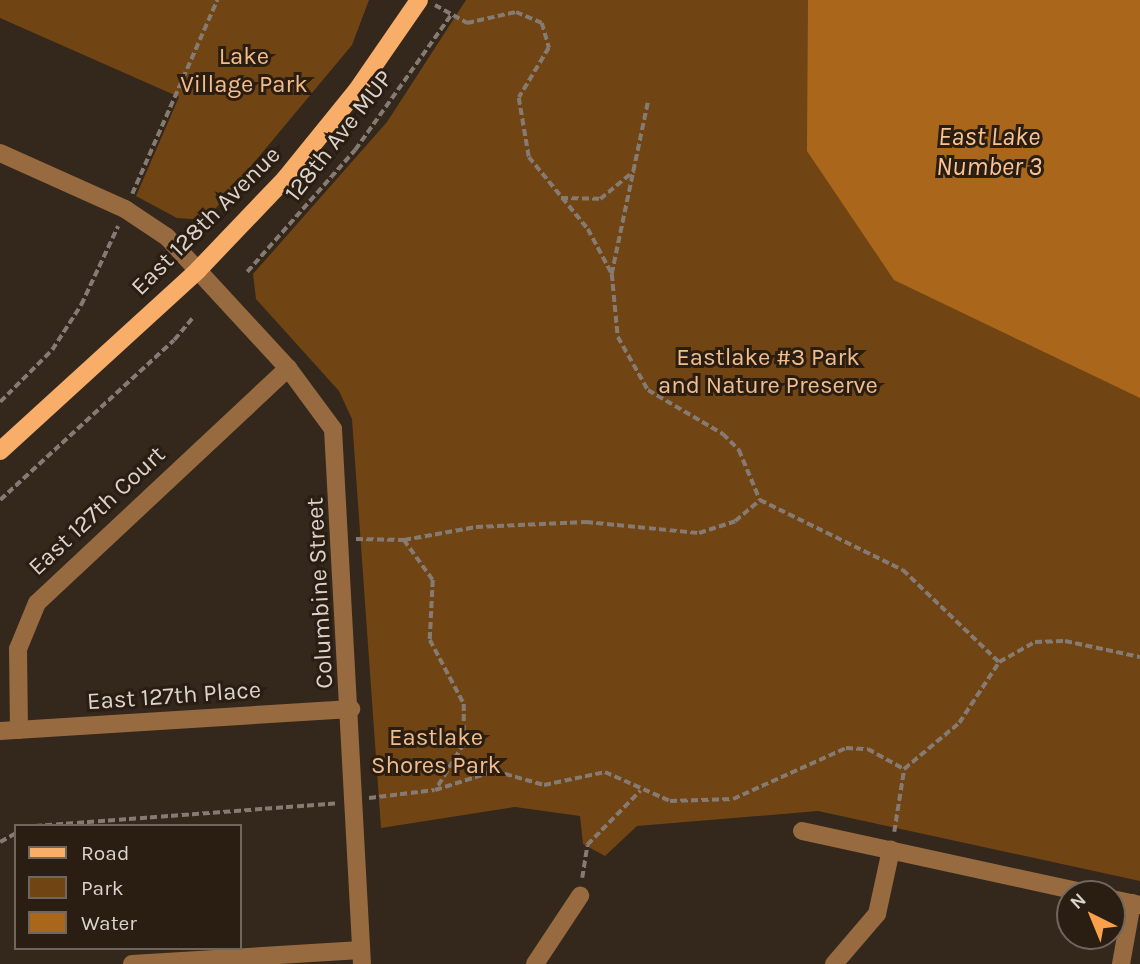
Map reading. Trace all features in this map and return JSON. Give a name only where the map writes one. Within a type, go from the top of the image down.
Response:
[{"type":"main road","name":"East 128th Avenue","points":[[0,451],[198,270],[322,135],[419,0]]},
{"type":"street","name":"Columbine Street","points":[[0,153],[148,223],[198,270],[288,368],[333,429],[351,709],[362,957]]},
{"type":"street","name":"East 127th Court","points":[[19,730],[18,649],[37,603],[288,368]]},
{"type":"street","name":"East 127th Place","points":[[0,731],[351,709]]},
{"type":"street","points":[[802,831],[1056,886]]},
{"type":"street","points":[[834,964],[877,914],[891,850]]},
{"type":"street","points":[[535,964],[580,896]]},
{"type":"street","points":[[1121,964],[1136,904]]},
{"type":"street","points":[[132,964],[362,957]]},
{"type":"path","points":[[131,196],[216,0]]},
{"type":"path","points":[[426,0],[451,15],[474,24],[524,12],[542,23],[549,48],[520,91],[519,106],[524,133],[540,176],[588,229],[612,274]]},
{"type":"path","name":"128th Ave MUP","points":[[247,272],[355,150],[451,15]]},
{"type":"path","points":[[648,103],[612,274],[618,337],[635,374],[665,404],[723,434],[738,450],[760,500],[820,527],[902,570],[999,662]]},
{"type":"path","points":[[559,198],[600,199],[635,172]]},
{"type":"path","points":[[0,402],[59,339],[119,223]]},
{"type":"path","points":[[0,500],[194,316]]},
{"type":"path","points":[[340,539],[404,540],[476,527],[586,522],[699,533],[735,521],[760,500]]},
{"type":"path","points":[[404,540],[433,580],[430,640],[464,705],[464,744],[435,790]]},
{"type":"path","points":[[891,850],[904,769],[960,723],[999,662],[1035,642],[1065,641],[1140,657]]},
{"type":"path","points":[[60,824],[354,800],[435,790],[495,771],[544,785],[605,772],[640,791],[670,801],[733,799],[846,748],[868,749],[904,769]]},
{"type":"path","points":[[580,896],[587,845],[640,791]]},
{"type":"green space","name":"Lake Village Park","points":[[0,0],[369,0],[352,45],[206,220],[177,218],[136,196],[179,97],[0,18]]},
{"type":"green space","name":"Eastlake #3 Park and Nature Preserve","points":[[466,0],[1140,0],[1140,881],[818,811],[637,826],[605,856],[583,844],[580,816],[515,807],[381,828],[352,419],[339,391],[256,299],[253,274],[387,122]]},
{"type":"water","name":"East Lake Number 3","points":[[808,0],[1140,0],[1140,398],[894,280],[807,151]]},
{"type":"park label","name":"Eastlake Shores Park","points":[[436,752]]}]
